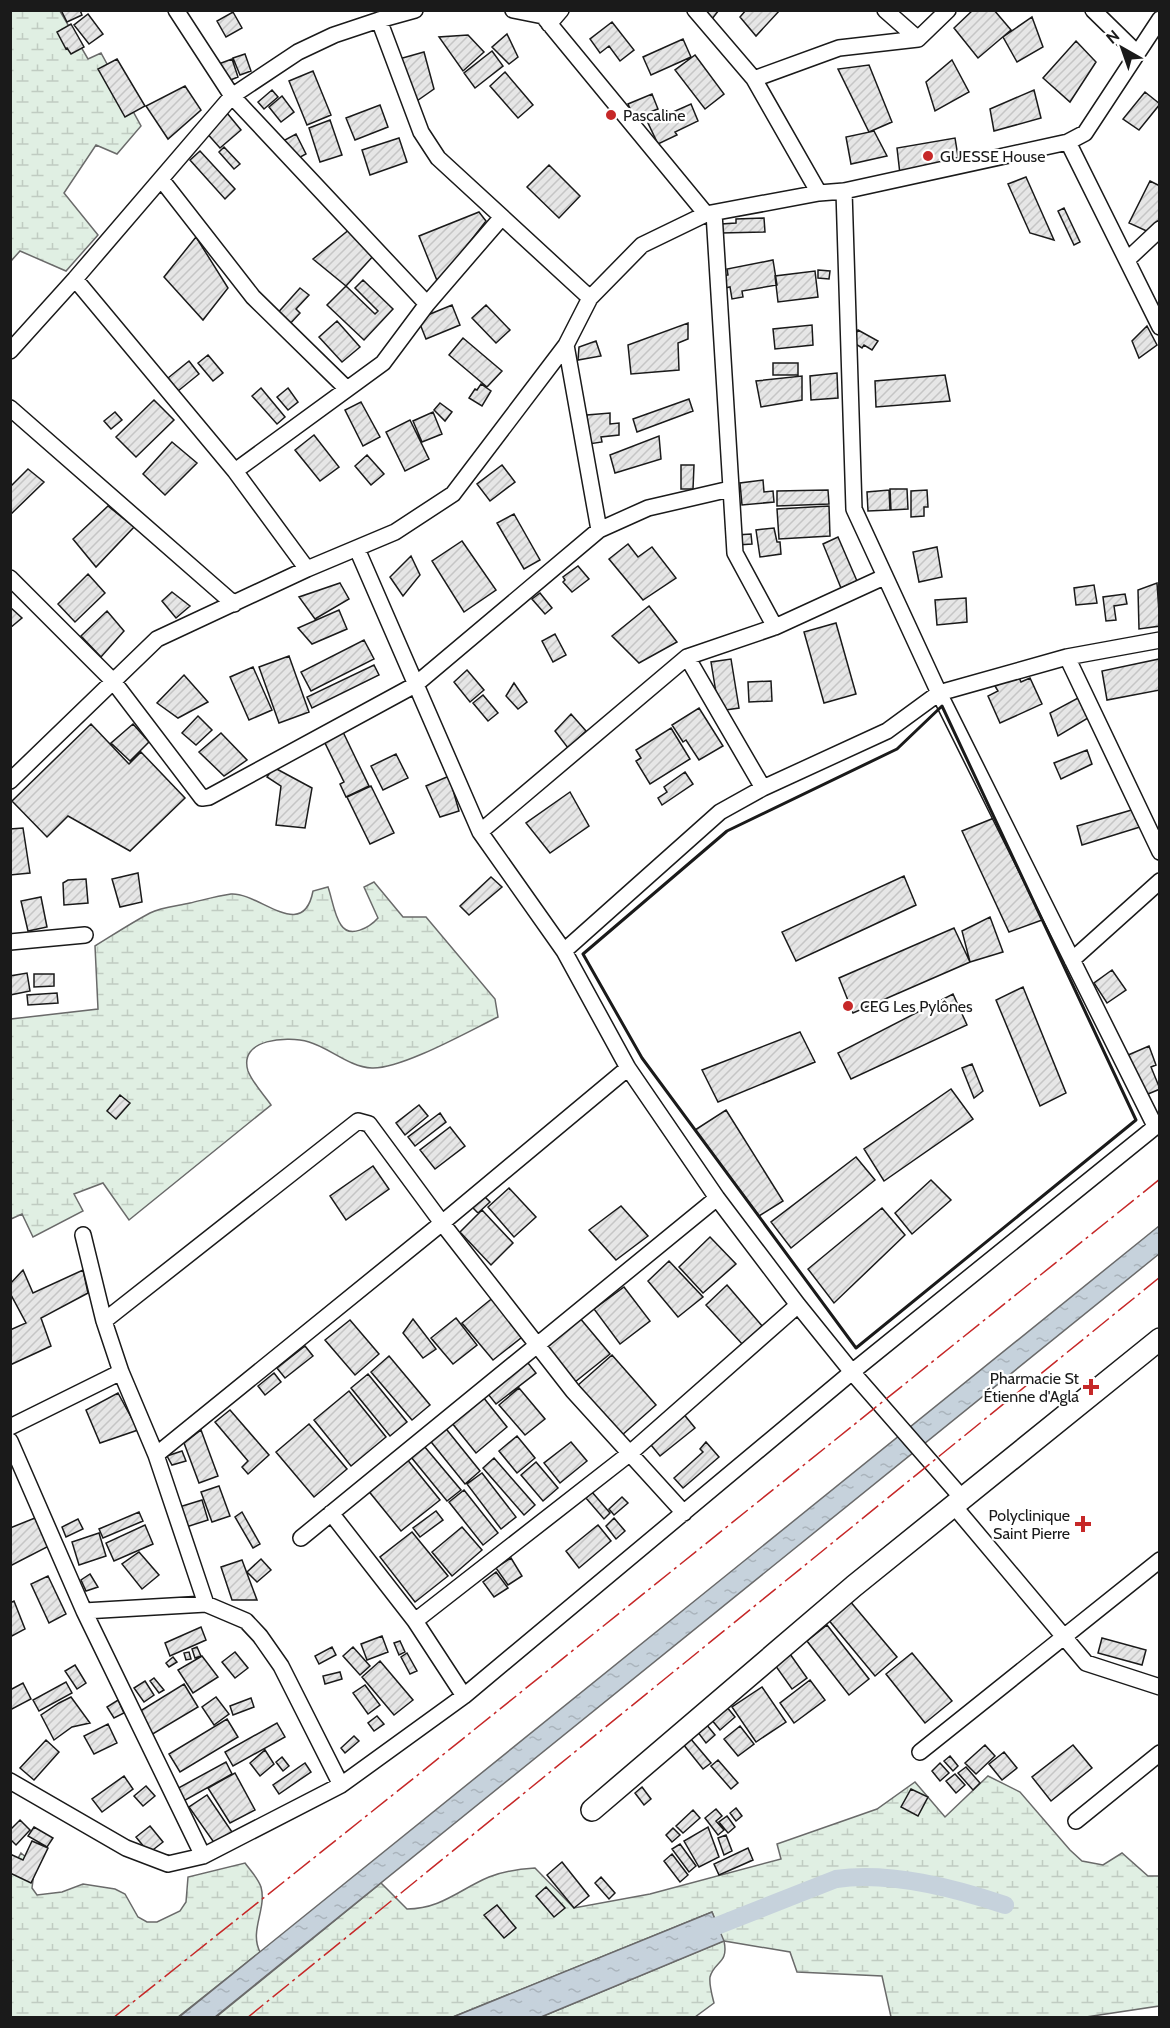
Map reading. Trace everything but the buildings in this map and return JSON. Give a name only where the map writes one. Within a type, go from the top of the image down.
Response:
[{"type":"street","points":[[176,10],[232,96],[427,304]]},
{"type":"street","points":[[10,351],[232,96],[298,52],[334,35],[415,10]]},
{"type":"street","points":[[513,10],[543,16],[710,213],[735,553],[775,627]]},
{"type":"street","points":[[549,24],[561,10]]},
{"type":"street","points":[[694,10],[754,79],[819,193]]},
{"type":"street","points":[[885,10],[918,39]]},
{"type":"street","points":[[754,79],[839,48],[918,39],[948,10]]},
{"type":"street","points":[[1093,10],[1137,53]]},
{"type":"street","points":[[10,781],[157,639],[307,569],[395,532],[453,494],[566,345],[590,298],[642,245],[710,213],[819,193],[844,191],[1068,142],[1085,133],[1160,19]]},
{"type":"street","points":[[379,20],[409,102],[427,141],[438,158],[590,298]]},
{"type":"street","points":[[1068,142],[1160,327]]},
{"type":"street","points":[[161,179],[254,297],[346,388]]},
{"type":"street","points":[[10,1781],[126,1848],[168,1864],[203,1856],[341,1785],[464,1696],[852,1372],[1157,1124],[1072,960],[939,693],[854,509],[844,191]]},
{"type":"street","points":[[235,471],[383,363],[427,304],[502,217]]},
{"type":"street","points":[[1127,260],[1160,229]]},
{"type":"street","points":[[75,279],[235,471],[307,569]]},
{"type":"street","points":[[566,345],[599,530]]},
{"type":"street","points":[[10,408],[234,604]]},
{"type":"street","points":[[10,578],[113,681],[202,798],[209,797],[415,685],[599,530],[648,508],[730,489]]},
{"type":"street","points":[[357,549],[480,832],[564,951],[628,1068],[717,1198],[798,1305],[919,1449],[1064,1638],[1086,1663],[1160,1688]]},
{"type":"street","points":[[480,832],[687,657],[775,627],[884,577]]},
{"type":"street","points":[[564,951],[720,812],[763,788],[887,731],[939,693],[1067,657],[1160,640]]},
{"type":"street","points":[[687,657],[763,788]]},
{"type":"street","points":[[1067,657],[1160,852]]},
{"type":"street","points":[[1072,960],[1160,881]]},
{"type":"street","points":[[10,942],[85,935]]},
{"type":"street","points":[[156,1455],[442,1223],[628,1068]]},
{"type":"street","points":[[104,1321],[358,1121],[369,1124],[442,1223],[573,1391],[684,1514]]},
{"type":"street","points":[[301,1538],[717,1198]]},
{"type":"street","points":[[83,1235],[104,1321],[121,1372],[156,1455],[206,1604]]},
{"type":"street","points":[[415,1621],[629,1454],[798,1305]]},
{"type":"street","points":[[592,1810],[854,1586],[1160,1339]]},
{"type":"street","points":[[10,1427],[121,1372]]},
{"type":"street","points":[[10,1441],[84,1611],[203,1856]]},
{"type":"street","points":[[331,1513],[415,1621],[464,1696]]},
{"type":"street","points":[[920,1752],[1160,1560]]},
{"type":"street","points":[[84,1611],[206,1604],[246,1621],[260,1636],[281,1666],[341,1785]]},
{"type":"street","points":[[1076,1821],[1160,1753]]},
{"type":"green space","points":[[11,11],[60,11],[88,59],[101,53],[141,126],[117,154],[96,145],[64,193],[98,235],[66,271],[20,251],[11,261]]},
{"type":"green space","points":[[374,882],[403,917],[426,917],[495,999],[498,1017],[417,1056],[385,1067],[364,1067],[317,1045],[300,1040],[278,1040],[257,1046],[250,1052],[247,1060],[248,1071],[271,1105],[129,1220],[103,1183],[74,1194],[83,1211],[33,1237],[22,1214],[11,1219],[11,1019],[98,1009],[95,946],[155,911],[231,894],[242,895],[279,911],[290,914],[300,913],[308,906],[313,891],[328,887],[341,925],[349,931],[355,931],[365,928],[378,918],[364,887]]},
{"type":"green space","points":[[988,1776],[1020,1792],[1082,1861],[1103,1865],[1122,1853],[1148,1876],[1159,1876],[1159,2006],[1086,2017],[891,2017],[882,1976],[797,1972],[790,1952],[724,1941],[723,1958],[710,1977],[714,2003],[695,2017],[541,2017],[723,1941],[712,1912],[453,2017],[215,2018],[381,1883],[407,1909],[419,1908],[450,1898],[495,1875],[535,1868],[574,1908],[650,1894],[781,1859],[777,1844],[877,1809],[915,1782],[945,1817]]},
{"type":"green space","points":[[21,1853],[35,1865],[32,1888],[37,1895],[62,1892],[83,1884],[115,1889],[125,1894],[138,1917],[147,1922],[157,1922],[180,1911],[186,1902],[188,1877],[245,1863],[261,1887],[262,1903],[256,1936],[260,1952],[178,2017],[11,2017],[10,1873]]},
{"type":"water","points":[[1159,1226],[1159,1254],[215,2017],[178,2018]]},
{"type":"water","points":[[712,1912],[724,1941],[541,2017],[453,2017]]},
{"type":"waterway","points":[[694,1935],[836,1879],[857,1877],[900,1879],[943,1887],[1005,1905]]},
{"type":"wall","points":[[942,706],[1136,1120],[856,1348],[642,1058],[583,954],[727,831],[897,749],[942,706]]},
{"type":"power","points":[[113,2018],[1160,1179]]},
{"type":"power","points":[[247,2018],[1160,1277]]},
{"type":"place","name":"Pascaline","points":[[611,115]]},
{"type":"place","name":"GUESSE House","points":[[928,156]]},
{"type":"place","name":"CEG Les Pylônes","points":[[848,1006]]},
{"type":"place","name":"Pharmacie St Étienne d'Agla","points":[[1091,1387]]},
{"type":"place","name":"Polyclinique Saint Pierre","points":[[1083,1524]]}]
